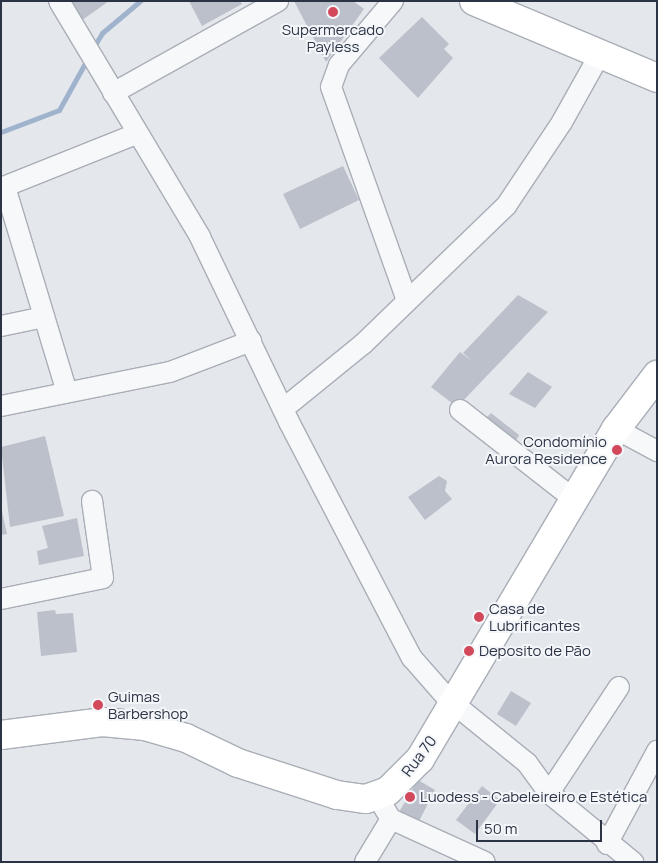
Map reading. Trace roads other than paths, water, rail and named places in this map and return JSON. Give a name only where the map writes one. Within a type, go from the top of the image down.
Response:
[{"type":"street","points":[[58,1],[136,134],[200,237],[283,409],[412,658],[455,705],[527,763],[549,793],[607,844],[633,862]]},
{"type":"street","points":[[113,93],[278,1]]},
{"type":"street","points":[[392,1],[338,65],[331,87],[406,298]]},
{"type":"street","points":[[474,1],[657,78]]},
{"type":"street","points":[[520,1],[657,59]]},
{"type":"street","points":[[283,409],[351,355],[406,298],[506,206],[562,122],[600,54]]},
{"type":"street","points":[[67,392],[3,188],[136,134]]},
{"type":"street","points":[[1,326],[44,316]]},
{"type":"street","points":[[1,406],[170,372],[251,341]]},
{"type":"street","name":"Rua 70","points":[[377,796],[409,773],[455,705],[616,429],[657,375]]},
{"type":"street","points":[[460,410],[574,499]]},
{"type":"street","points":[[616,429],[657,451]]},
{"type":"street","points":[[1,599],[103,578],[92,501]]},
{"type":"street","points":[[549,793],[619,687]]},
{"type":"street","points":[[1,735],[102,722],[145,726],[186,738],[238,763],[337,795],[377,796],[390,819],[485,862]]},
{"type":"street","points":[[607,844],[657,751]]},
{"type":"street","points":[[365,862],[390,819]]},
{"type":"waterway","points":[[93,48],[102,33],[140,1]]},
{"type":"waterway","points":[[1,132],[59,110],[88,58]]},
{"type":"place","name":"Supermercado Payless","points":[[333,12]]},
{"type":"place","name":"Condomínio Aurora Residence","points":[[617,450]]},
{"type":"place","name":"Casa de Lubrificantes","points":[[479,617]]},
{"type":"place","name":"Deposito de Pão","points":[[469,651]]},
{"type":"place","name":"Guimas Barbershop","points":[[98,705]]},
{"type":"place","name":"Luodess - Cabeleireiro e Estética","points":[[410,797]]}]
